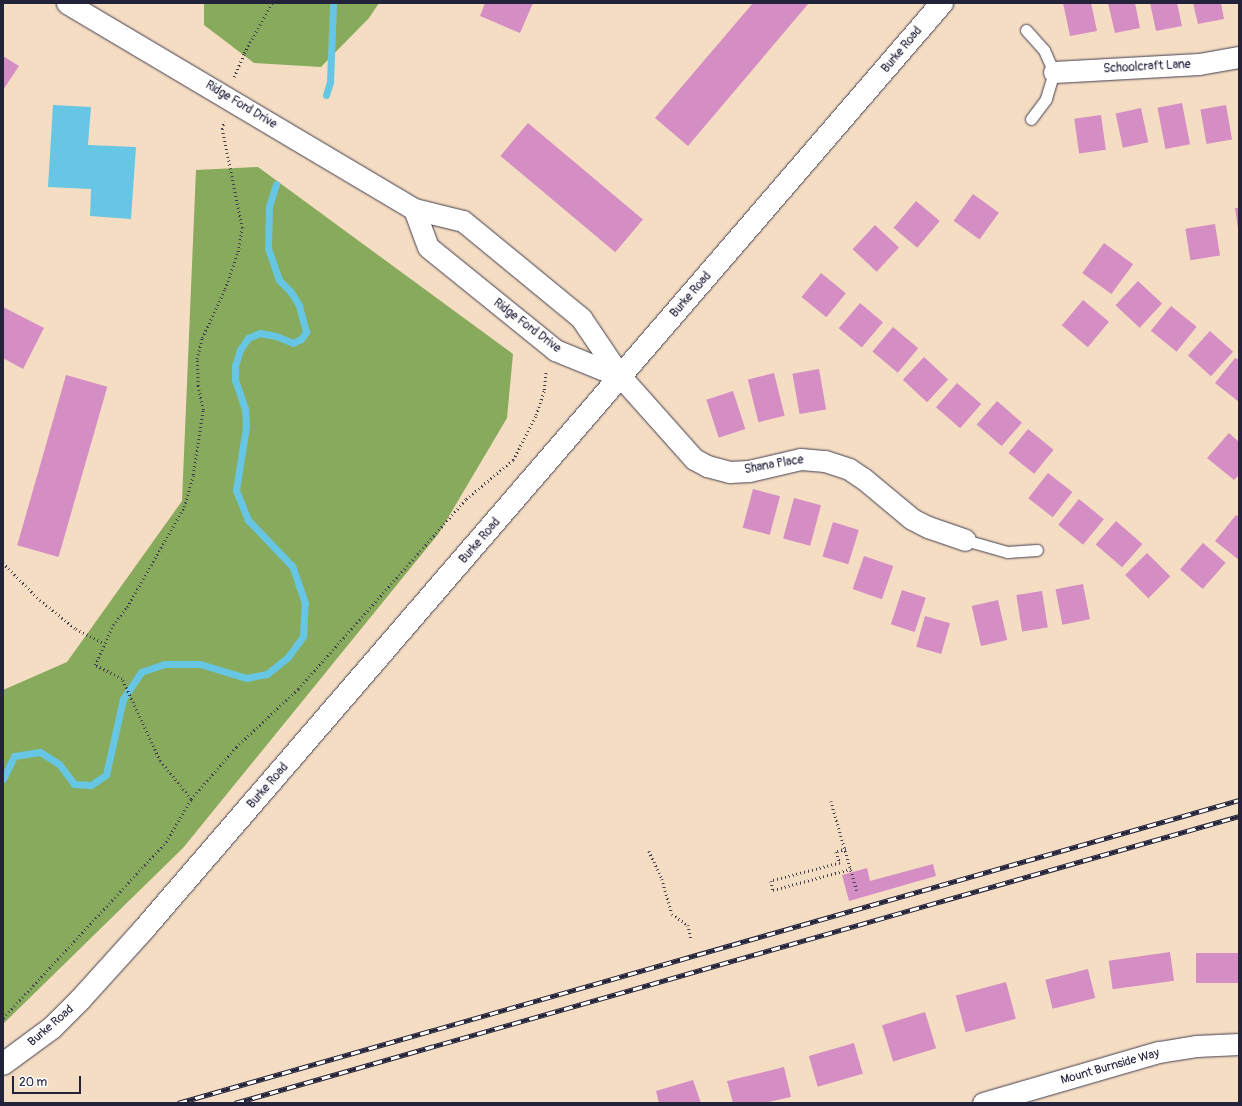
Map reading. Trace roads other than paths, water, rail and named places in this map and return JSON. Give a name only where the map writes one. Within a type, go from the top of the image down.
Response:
[{"type":"street","name":"Ridge Ford Drive","points":[[67,3],[414,209],[463,221],[581,318],[621,377]]},
{"type":"street","name":"Burke Road","points":[[3,1064],[52,1028],[80,1000],[334,712],[942,3]]},
{"type":"street","name":"Schoolcraft Lane","points":[[1054,72],[1199,64],[1239,57]]},
{"type":"street","name":"Ridge Ford Drive","points":[[414,209],[428,248],[560,352],[621,377]]},
{"type":"street","name":"Shana Place","points":[[621,377],[650,407],[680,446],[694,459],[707,466],[729,472],[749,472],[801,459],[825,461],[849,469],[864,479],[912,519],[928,527],[965,540]]},
{"type":"street","name":"Mount Burnside Way","points":[[983,1103],[1043,1095],[1159,1052],[1196,1046],[1239,1044]]},
{"type":"lane","points":[[1026,30],[1044,50],[1054,72],[1046,99],[1031,119]]},
{"type":"lane","name":"Shana Place","points":[[965,540],[1007,552],[1037,550]]},
{"type":"water","points":[[53,105],[91,107],[88,145],[136,147],[131,219],[90,216],[91,189],[48,187]]},
{"type":"waterway","points":[[326,95],[330,82],[333,3]]},
{"type":"waterway","points":[[3,779],[14,756],[40,752],[59,764],[74,784],[91,785],[106,775],[123,699],[141,672],[164,664],[200,664],[246,678],[267,674],[288,657],[303,636],[305,603],[292,566],[248,520],[236,490],[246,427],[245,409],[235,380],[235,366],[240,350],[248,338],[260,333],[276,336],[293,343],[301,339],[306,332],[299,305],[291,292],[279,280],[268,248],[269,206],[276,184]]},
{"type":"railway","points":[[178,1103],[1239,800]]},
{"type":"railway","points":[[235,1103],[1239,816]]}]
